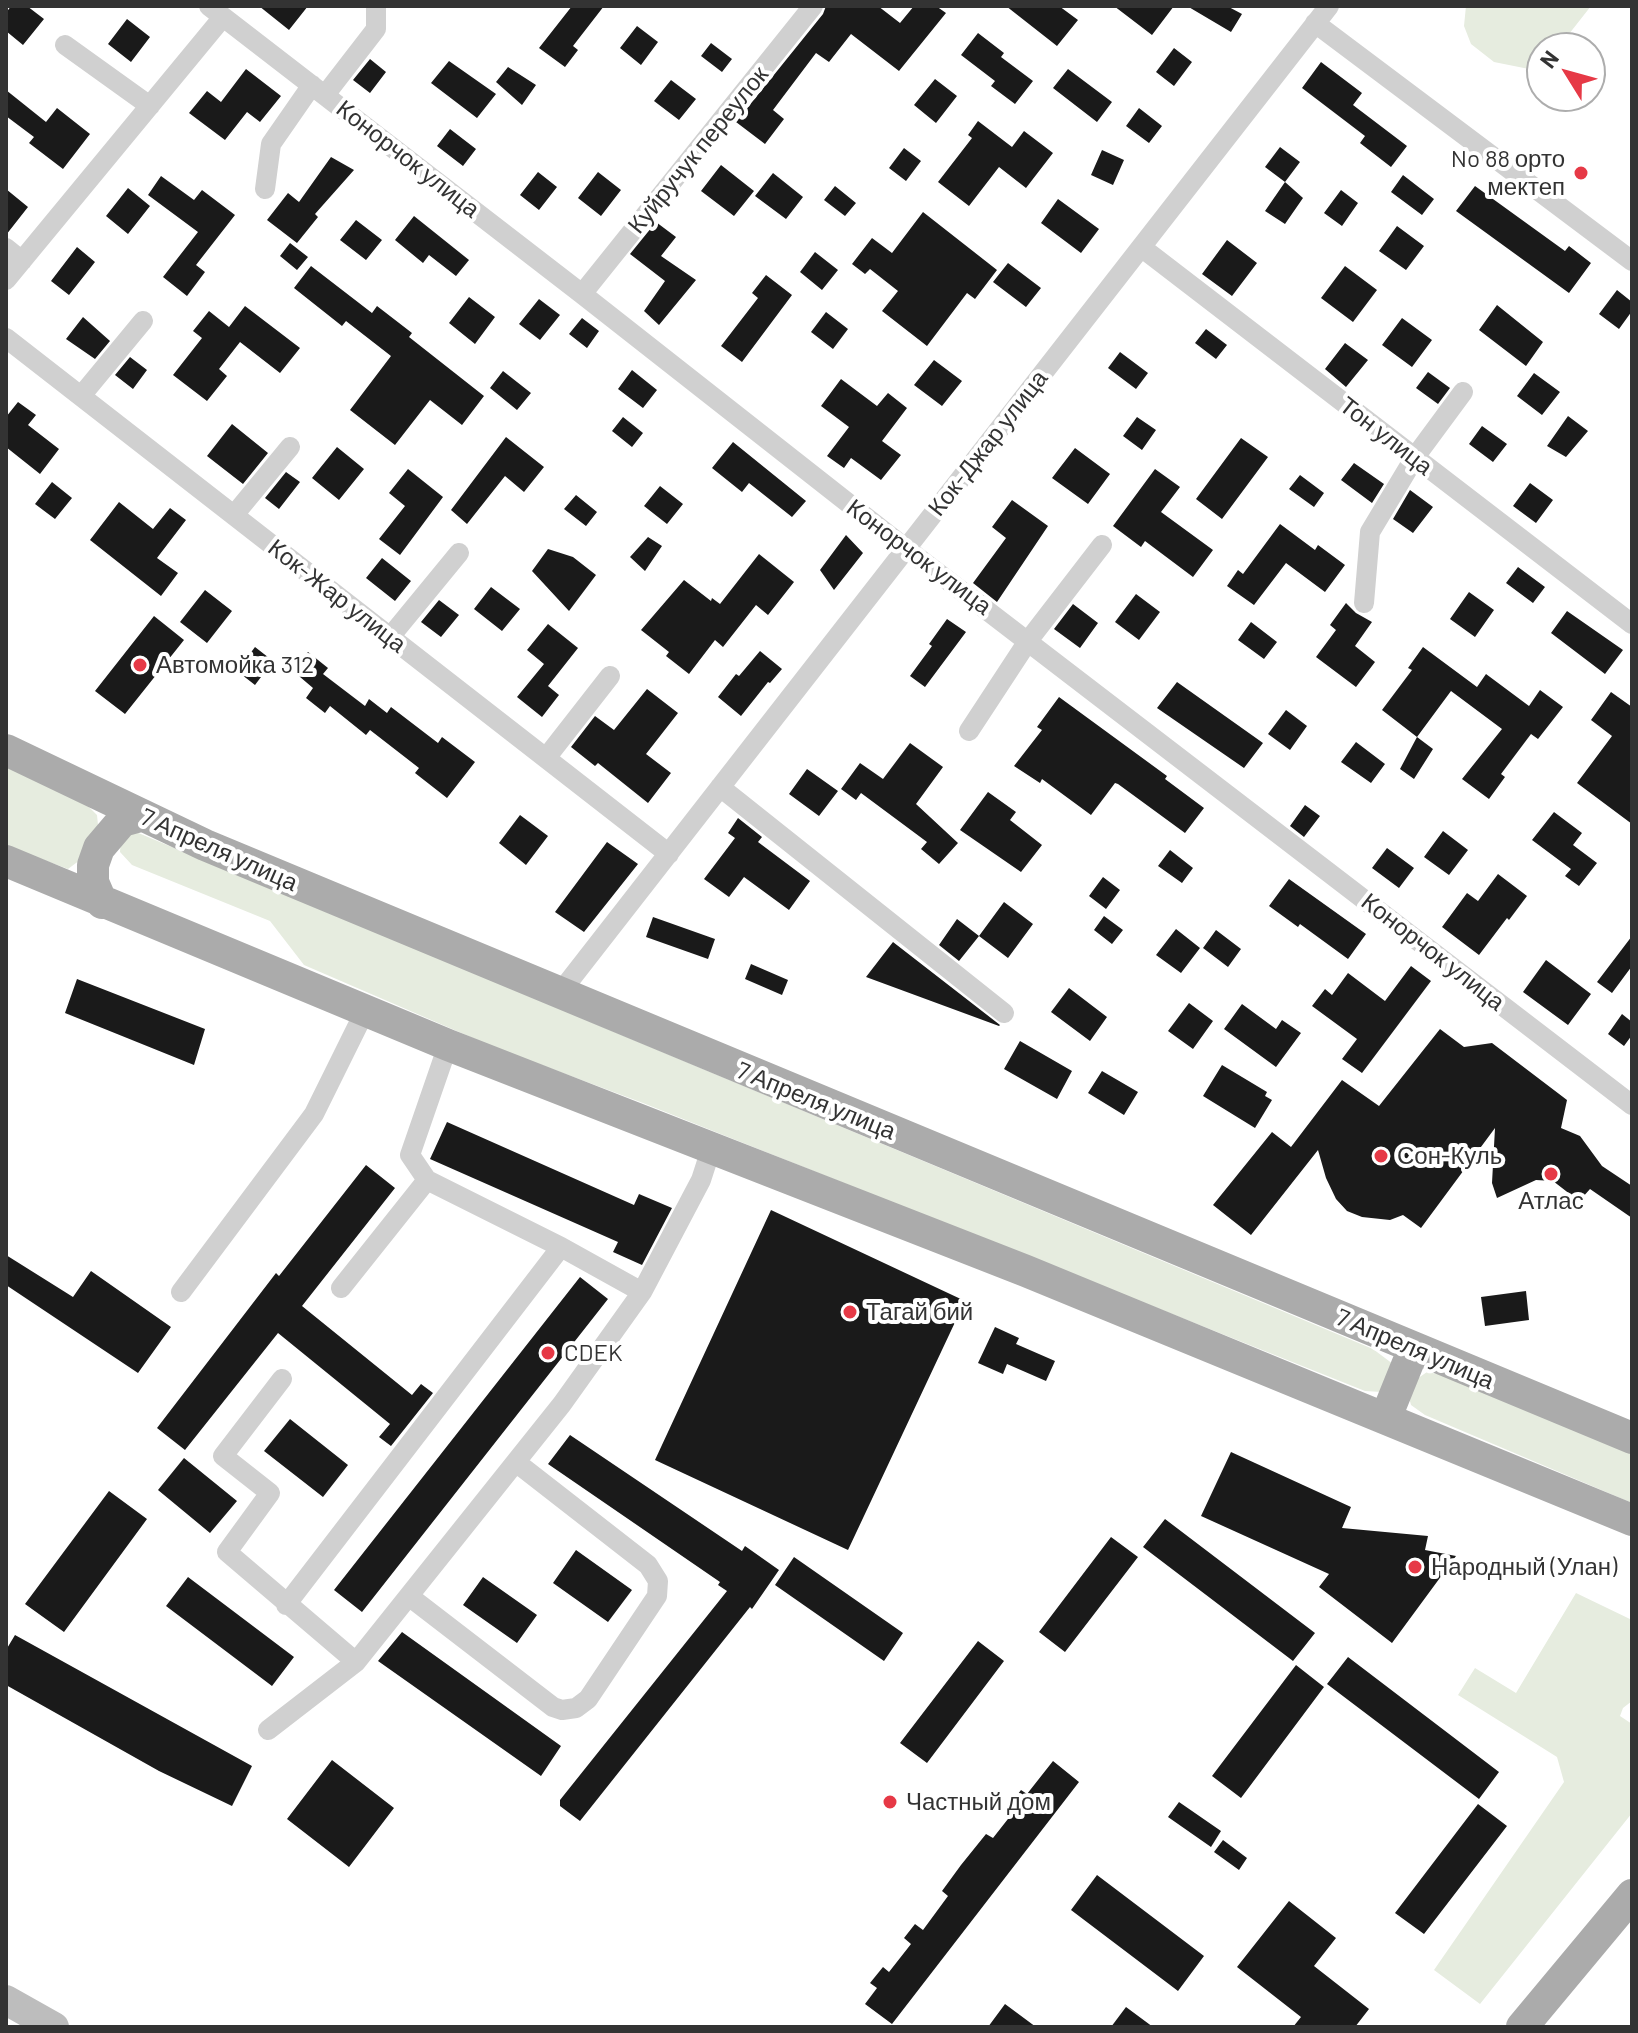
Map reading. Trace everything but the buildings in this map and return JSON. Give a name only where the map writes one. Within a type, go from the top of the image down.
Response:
[{"type":"main road","name":"7 Апреля улица","points":[[6,750],[205,845],[1632,1438]]},
{"type":"main road","points":[[102,903],[93,882],[93,865],[99,848],[122,821],[140,816]]},
{"type":"main road","points":[[6,861],[448,1045],[712,1146],[1386,1417],[1632,1520]]},
{"type":"main road","points":[[1386,1417],[1414,1348]]},
{"type":"main road","points":[[1522,2027],[1632,1895]]},
{"type":"street","points":[[265,189],[271,144],[376,29],[376,6]]},
{"type":"street","name":"Куйручук переулок","points":[[582,294],[813,6]]},
{"type":"street","name":"Кок-Джар улица","points":[[559,994],[1329,6]]},
{"type":"street","points":[[6,280],[14,254],[150,106],[216,11]]},
{"type":"street","name":"Конорчок улица","points":[[216,11],[907,548],[1632,1105]]},
{"type":"street","points":[[1315,23],[1632,261]]},
{"type":"street","points":[[65,45],[150,106]]},
{"type":"street","name":"Тон улица","points":[[1141,247],[1632,624]]},
{"type":"street","points":[[81,396],[143,321]]},
{"type":"street","name":"Кок-Жар улица","points":[[6,338],[669,854]]},
{"type":"street","points":[[1364,603],[1370,532],[1415,457],[1463,392]]},
{"type":"street","points":[[234,515],[290,447]]},
{"type":"street","points":[[969,731],[1028,641],[1102,545]]},
{"type":"street","points":[[390,637],[459,553]]},
{"type":"street","points":[[546,758],[610,676]]},
{"type":"street","points":[[720,787],[1004,1013]]},
{"type":"street","points":[[181,1292],[314,1114],[365,1011]]},
{"type":"street","points":[[448,1045],[410,1155],[427,1180],[561,1247],[642,1292]]},
{"type":"street","points":[[268,1730],[356,1662],[562,1404],[642,1292],[701,1180],[712,1146]]},
{"type":"street","points":[[341,1288],[427,1180]]},
{"type":"street","points":[[286,1605],[561,1247]]},
{"type":"street","points":[[282,1379],[223,1456],[270,1493],[227,1552],[356,1662]]},
{"type":"street","points":[[410,1597],[553,1707],[562,1710],[576,1708],[588,1699],[657,1596],[658,1581],[648,1565],[517,1463]]},
{"type":"street","points":[[6,2000],[54,2027]]},
{"type":"shaded area","points":[[1466,6],[1591,6],[1571,32],[1526,32],[1526,68],[1494,62],[1471,44],[1464,26]]},
{"type":"shaded area","points":[[6,763],[87,805],[97,815],[99,835],[84,857],[68,869],[6,846]]},
{"type":"shaded area","points":[[136,832],[1373,1349],[1393,1364],[1381,1392],[1365,1391],[643,1103],[496,1048],[304,965],[270,921],[132,865],[120,852],[121,838]]},
{"type":"shaded area","points":[[1427,1372],[1443,1375],[1632,1453],[1632,1503],[1425,1415],[1411,1405],[1408,1394],[1414,1381]]},
{"type":"shaded area","points":[[1576,1593],[1632,1620],[1632,1701],[1623,1708],[1620,1716],[1632,1724],[1632,1813],[1480,2004],[1434,1970],[1564,1782],[1557,1757],[1458,1695],[1475,1668],[1516,1693]]},
{"type":"place","name":"No 88 орто мектеп","points":[[1581,173]]},
{"type":"place","name":"Автомойка 312","points":[[140,665]]},
{"type":"place","name":"Сон-Куль","points":[[1381,1156]]},
{"type":"place","name":"Атлас","points":[[1551,1174]]},
{"type":"place","name":"Тагай бий","points":[[850,1312]]},
{"type":"place","name":"CDEK","points":[[548,1353]]},
{"type":"place","name":"Народный (Улан)","points":[[1415,1567]]},
{"type":"place","name":"Частный дом","points":[[890,1802]]}]
